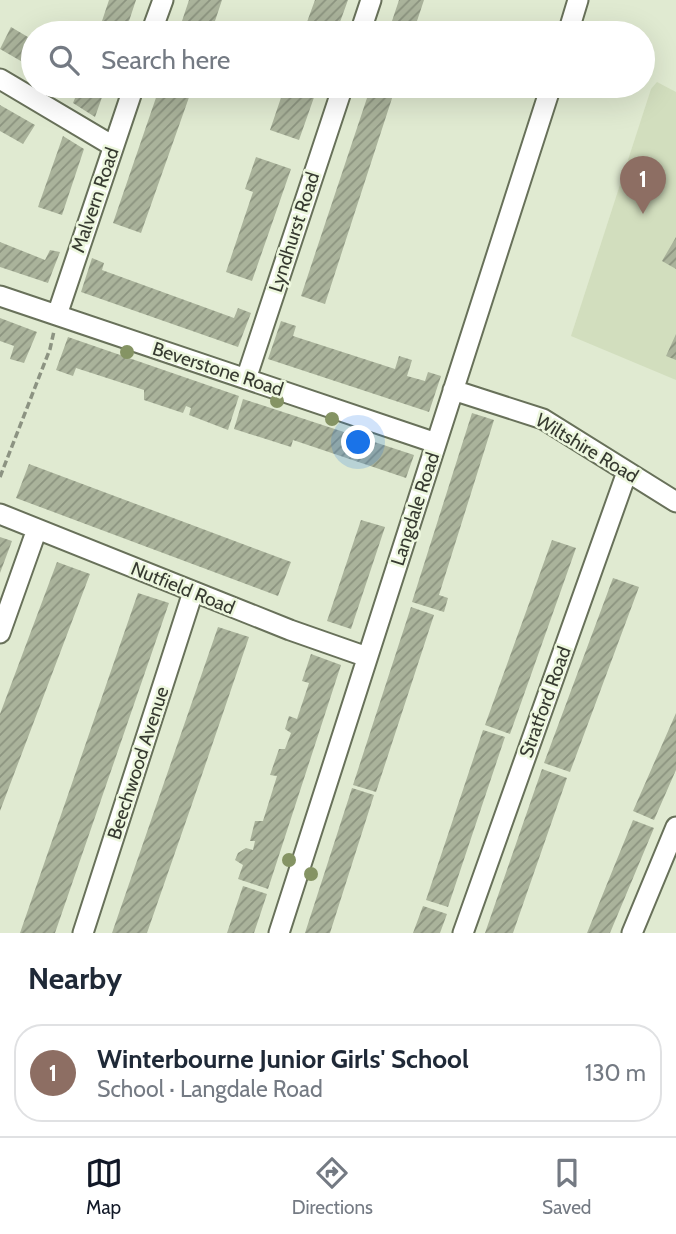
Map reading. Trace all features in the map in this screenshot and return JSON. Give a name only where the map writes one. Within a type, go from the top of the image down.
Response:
[{"type":"street","points":[[155,21],[163,0]]},
{"type":"street","points":[[364,21],[372,0]]},
{"type":"street","points":[[572,21],[579,0]]},
{"type":"street","points":[[0,79],[21,91]]},
{"type":"street","points":[[32,98],[113,146]]},
{"type":"street","name":"Malvern Road","points":[[57,316],[130,98]]},
{"type":"street","name":"Lyndhurst Road","points":[[246,379],[339,98]]},
{"type":"street","name":"Langdale Road","points":[[278,933],[547,98]]},
{"type":"street","name":"Beverstone Road","points":[[0,296],[436,443]]},
{"type":"street","name":"Wiltshire Road","points":[[453,390],[531,414],[676,502]]},
{"type":"street","name":"Stratford Road","points":[[463,933],[627,472]]},
{"type":"street","name":"Nutfield Road","points":[[0,514],[193,592],[367,657]]},
{"type":"street","points":[[0,633],[37,528]]},
{"type":"street","name":"Beechwood Avenue","points":[[83,933],[193,592]]},
{"type":"street","points":[[632,933],[676,827]]},
{"type":"path","points":[[0,477],[51,349],[57,316]]},
{"type":"shaded area","points":[[657,82],[676,92],[676,380],[571,336],[648,98],[655,98]]},
{"type":"building","points":[[109,0],[136,0],[129,21],[102,21]]},
{"type":"building","points":[[189,0],[222,0],[215,21],[182,21]]},
{"type":"building","points":[[315,0],[348,0],[340,21],[307,21]]},
{"type":"building","points":[[399,0],[424,0],[417,21],[392,21]]},
{"type":"building","points":[[11,27],[21,33],[21,61],[0,49]]},
{"type":"building","points":[[75,98],[102,98],[95,117],[73,103]]},
{"type":"building","points":[[156,98],[189,98],[141,233],[113,223]]},
{"type":"building","points":[[281,98],[314,98],[299,140],[270,130]]},
{"type":"building","points":[[367,98],[392,98],[325,304],[301,296]]},
{"type":"building","points":[[0,105],[35,125],[23,144],[0,131]]},
{"type":"building","points":[[63,136],[84,149],[62,215],[38,207]]},
{"type":"building","points":[[256,157],[291,169],[252,281],[226,272],[253,192],[245,189]]},
{"type":"building","points":[[676,237],[676,269],[662,261]]},
{"type":"building","points":[[0,242],[45,260],[50,250],[60,252],[48,283],[0,267]]},
{"type":"building","points":[[92,258],[104,263],[102,270],[234,318],[238,308],[251,313],[238,347],[81,292]]},
{"type":"building","points":[[0,318],[37,332],[24,363],[10,359],[14,346],[0,341]]},
{"type":"building","points":[[281,321],[296,326],[293,336],[395,369],[399,356],[412,360],[407,376],[425,381],[428,372],[441,376],[429,412],[268,359]]},
{"type":"building","points":[[676,334],[676,360],[666,356]]},
{"type":"building","points":[[68,337],[239,396],[228,430],[189,415],[191,408],[186,406],[183,413],[144,400],[144,390],[76,368],[73,376],[56,370]]},
{"type":"building","points":[[243,399],[414,455],[406,478],[293,440],[291,447],[234,429]]},
{"type":"building","points":[[472,413],[494,420],[439,595],[448,598],[444,612],[412,602]]},
{"type":"building","points":[[29,464],[291,562],[278,596],[16,498]]},
{"type":"building","points":[[361,520],[385,527],[351,629],[327,621]]},
{"type":"building","points":[[0,537],[12,541],[0,573]]},
{"type":"building","points":[[552,540],[576,548],[510,734],[485,725]]},
{"type":"building","points":[[57,562],[90,574],[0,811],[0,714]]},
{"type":"building","points":[[613,578],[639,587],[570,772],[544,763]]},
{"type":"building","points":[[138,593],[169,603],[55,933],[20,933]]},
{"type":"building","points":[[411,607],[434,615],[376,792],[353,785]]},
{"type":"building","points":[[218,627],[249,637],[192,804],[147,933],[112,933]]},
{"type":"building","points":[[311,654],[341,665],[268,889],[238,879],[243,865],[235,860],[238,853],[246,848],[253,850],[255,841],[250,841],[255,821],[263,821],[277,776],[270,775],[279,749],[285,749],[291,733],[285,729],[289,716],[297,719],[309,683],[302,681]]},
{"type":"building","points":[[676,713],[676,770],[654,820],[633,811]]},
{"type":"building","points":[[483,730],[505,737],[448,907],[426,900]]},
{"type":"building","points":[[542,769],[567,778],[513,933],[485,933]]},
{"type":"building","points":[[352,788],[374,795],[330,933],[305,933]]},
{"type":"building","points":[[633,820],[654,828],[610,933],[587,933]]},
{"type":"building","points":[[243,886],[267,894],[254,933],[227,933]]},
{"type":"building","points":[[423,906],[447,914],[440,933],[413,933]]},
{"type":"place","name":"Winterbourne Junior Girls' School","points":[[643,214]]}]
